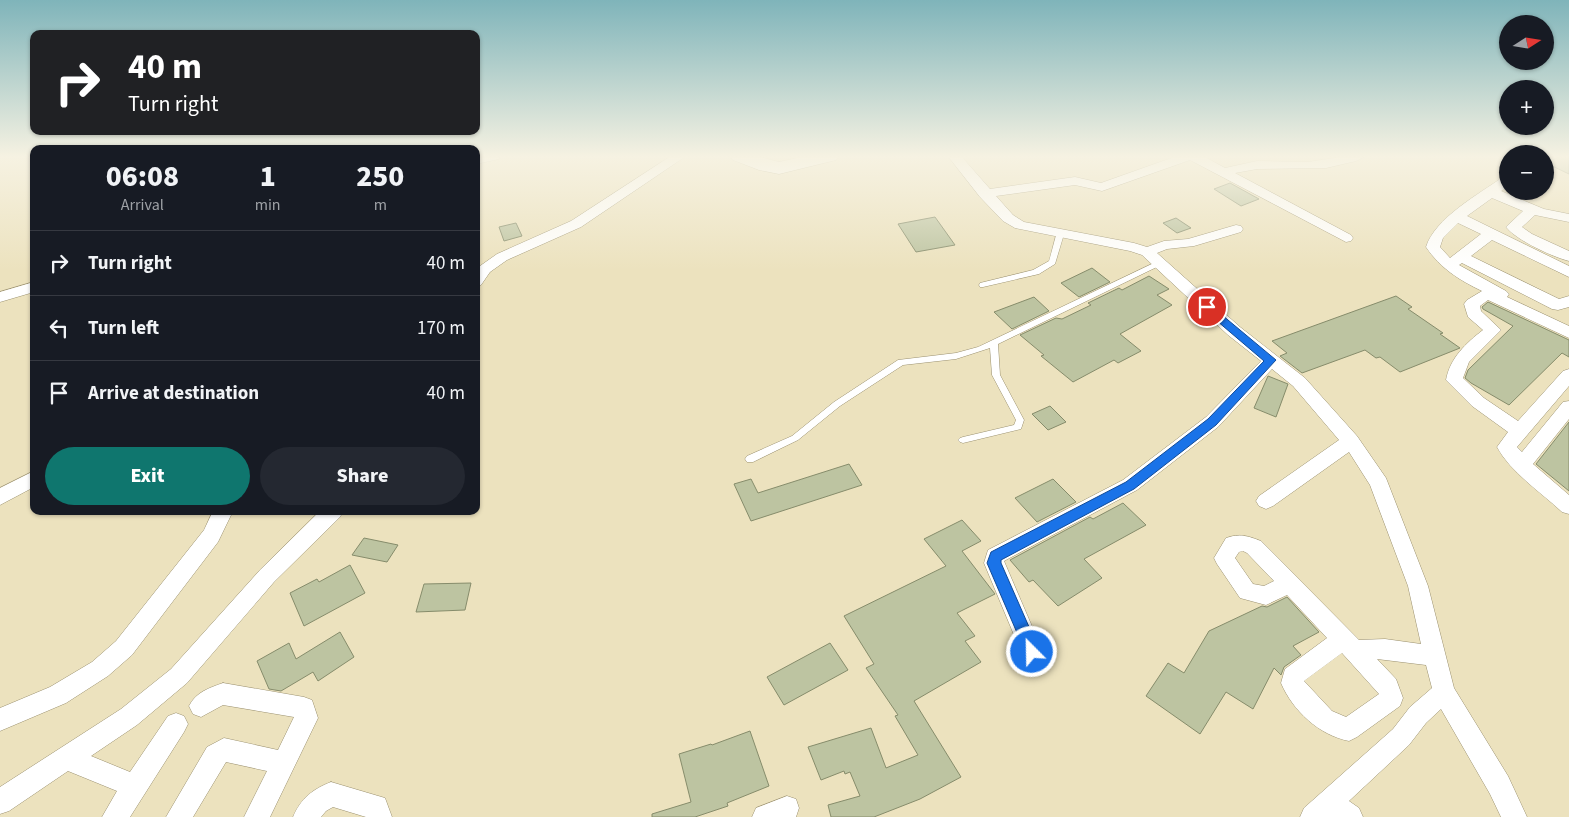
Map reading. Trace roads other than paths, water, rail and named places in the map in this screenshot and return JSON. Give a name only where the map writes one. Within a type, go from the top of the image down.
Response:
[{"type":"street","points":[[480,276],[485,269],[502,257],[576,224],[621,194]]},
{"type":"street","points":[[985,194],[1008,218],[1020,225],[1134,247],[1147,252],[1234,331],[1299,382],[1334,419],[1379,483],[1418,586],[1444,692],[1494,776],[1514,817]]},
{"type":"street","points":[[1264,194],[1346,238]]},
{"type":"street","points":[[1488,194],[1457,217],[1436,237],[1433,248],[1441,259],[1456,261],[1558,304],[1569,301]]},
{"type":"street","points":[[1496,194],[1532,211],[1553,217],[1569,218]]},
{"type":"street","points":[[1532,211],[1513,228],[1527,237],[1569,256]]},
{"type":"street","points":[[1457,217],[1569,272]]},
{"type":"street","points":[[1147,252],[1164,245],[1189,243],[1236,229]]},
{"type":"street","points":[[1456,261],[1490,234]]},
{"type":"street","points":[[480,259],[502,257]]},
{"type":"street","points":[[1456,261],[1478,282],[1569,327]]},
{"type":"street","points":[[0,297],[30,287]]},
{"type":"street","points":[[1520,431],[1478,402],[1454,380],[1455,371],[1466,354],[1493,330],[1474,313],[1472,304],[1485,295],[1491,295],[1569,332]]},
{"type":"street","points":[[1032,652],[994,563],[996,556],[1130,485],[1212,422],[1271,360]]},
{"type":"street","points":[[1566,383],[1506,447],[1522,466],[1569,506]]},
{"type":"street","points":[[1522,466],[1569,407]]},
{"type":"street","points":[[1266,501],[1351,441]]},
{"type":"street","points":[[0,497],[30,480]]},
{"type":"street","points":[[0,720],[58,695],[100,669],[124,648],[211,536],[221,515]]},
{"type":"street","points":[[0,802],[129,717],[179,676],[267,576],[329,515]]},
{"type":"street","points":[[1290,583],[1348,645],[1435,656]]},
{"type":"street","points":[[1331,812],[1401,737],[1418,715],[1444,692]]},
{"type":"street","points":[[201,706],[212,698],[223,694],[304,708],[306,718],[257,817]]},
{"type":"street","points":[[115,817],[176,724]]},
{"type":"street","points":[[179,817],[216,755],[224,750],[284,763]]},
{"type":"street","points":[[67,759],[135,786]]},
{"type":"street","points":[[306,817],[317,802],[330,794],[376,807],[379,817]]},
{"type":"lane","points":[[983,285],[1036,272],[1052,262],[1060,234]]},
{"type":"lane","points":[[750,459],[795,438],[837,404],[901,362],[956,356],[994,343],[1160,264]]},
{"type":"lane","points":[[963,440],[1018,427],[1020,420],[996,375],[994,343]]}]
